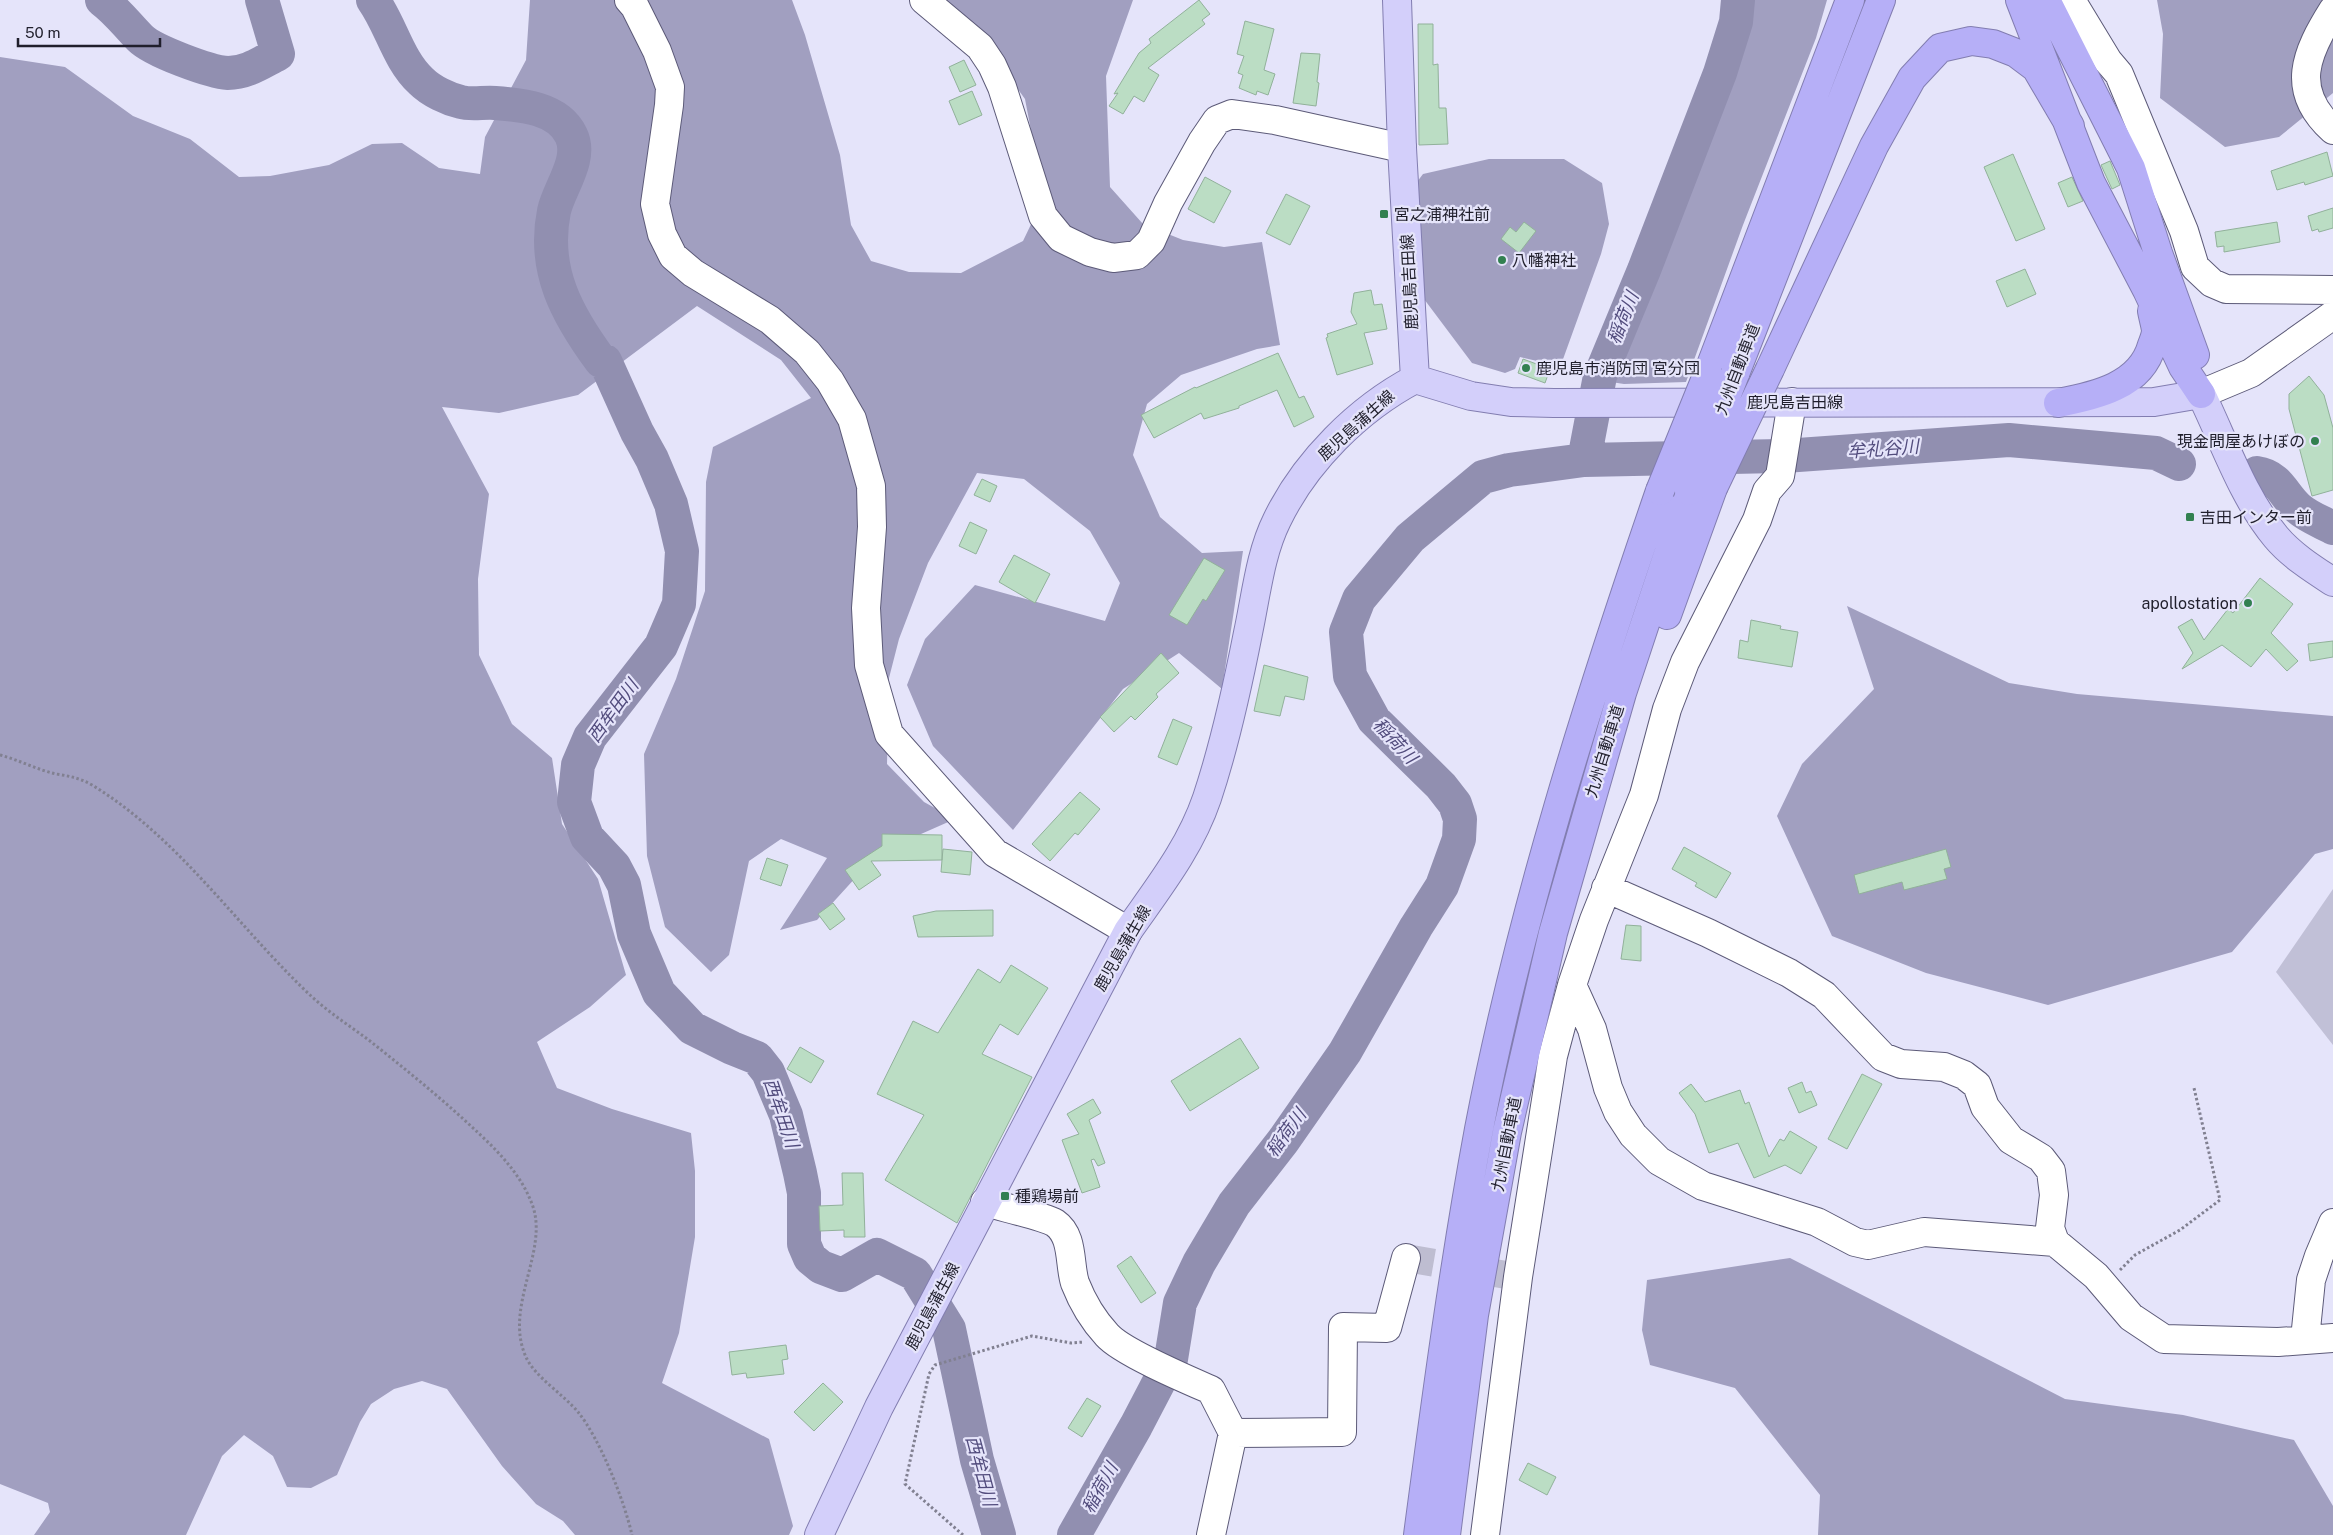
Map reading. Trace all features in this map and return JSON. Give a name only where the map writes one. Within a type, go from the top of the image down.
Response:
[{"type":"highway","points":[[1795,142],[1838,0]]},
{"type":"highway","name":"九州自動車道","points":[[1418,1535],[1447,1311],[1480,1127],[1526,924],[1565,778],[1660,491],[1708,373],[1850,0]]},
{"type":"highway","name":"九州自動車道","points":[[1446,1535],[1474,1315],[1507,1132],[1552,933],[1590,800],[1637,695],[1735,374],[1881,0]]},
{"type":"highway","points":[[2020,0],[2091,183],[2148,290],[2183,367],[2201,394]]},
{"type":"highway","points":[[2046,0],[2056,12],[2131,168],[2158,253],[2197,359],[2201,394]]},
{"type":"highway","points":[[1701,489],[1770,369],[1874,146],[1912,78],[1940,48],[1971,41],[1993,44],[2016,53],[2036,68],[2070,126]]},
{"type":"highway","points":[[2058,403],[2091,397],[2130,379],[2142,367],[2150,354],[2156,332],[2148,290]]},
{"type":"main road","name":"鹿児島吉田線","points":[[1397,0],[1402,148],[1415,379],[1471,396],[1511,402],[1554,403],[2154,402],[2201,394]]},
{"type":"main road","name":"鹿児島蒲生線","points":[[819,1535],[879,1407],[1128,931],[1177,861],[1196,828],[1207,798],[1228,726],[1264,557],[1276,521],[1297,483],[1327,446],[1393,390],[1415,379]]},
{"type":"main road","points":[[2201,394],[2256,511],[2277,538],[2305,564],[2333,582]]},
{"type":"street","points":[[629,0],[636,7],[657,51],[670,87],[655,204],[662,234],[669,249],[673,256],[693,273],[770,320],[807,352],[830,381],[852,419],[871,486],[872,527],[866,608],[869,665],[889,734],[995,853],[1128,931]]},
{"type":"street","points":[[924,0],[980,47],[988,59],[1002,88],[1043,216],[1061,238],[1090,252],[1113,258],[1137,255],[1151,241],[1168,203],[1212,127],[1217,120],[1232,114],[1275,120],[1402,148]]},
{"type":"street","points":[[2071,0],[2108,61],[2119,74],[2184,231],[2195,267],[2212,283],[2226,289],[2333,290]]},
{"type":"street","points":[[2333,10],[2309,54],[2304,75],[2308,95],[2320,118],[2333,130]]},
{"type":"street","points":[[2201,394],[2251,373],[2333,315]]},
{"type":"street","points":[[1485,1535],[1518,1277],[1546,1095],[1553,1056],[1572,985],[1606,888],[1644,795],[1667,709],[1685,662],[1756,520],[1767,491],[1780,476],[1792,402]]},
{"type":"street","points":[[1606,888],[1708,933],[1789,973],[1824,996],[1883,1057],[1901,1064],[1944,1067],[1964,1075],[1977,1085],[1985,1107],[2011,1140],[2041,1158],[2050,1171],[2054,1195],[2050,1228],[2055,1242],[2096,1276],[2131,1317],[2164,1339],[2278,1342],[2333,1338]]},
{"type":"street","points":[[1572,985],[1592,1029],[1608,1088],[1618,1112],[1633,1135],[1659,1161],[1703,1186],[1817,1222],[1855,1242],[1868,1245],[1924,1232],[2055,1242]]},
{"type":"street","points":[[986,1202],[1054,1223],[1064,1232],[1073,1262],[1074,1281],[1084,1302],[1116,1341],[1184,1379],[1211,1390],[1233,1433],[1211,1535]]},
{"type":"street","points":[[2305,1339],[2311,1280],[2333,1223]]},
{"type":"street","points":[[1233,1433],[1342,1432],[1343,1327],[1386,1328],[1406,1258]]},
{"type":"path","points":[[0,755],[23,761],[56,774],[67,774],[91,784],[138,819],[212,889],[311,996],[411,1073],[504,1156],[532,1204],[538,1228],[519,1322],[521,1346],[528,1362],[584,1421],[626,1510],[632,1535]]},
{"type":"path","points":[[2104,1286],[2135,1255],[2180,1230],[2220,1200],[2194,1088]]},
{"type":"path","points":[[963,1535],[905,1484],[929,1374],[935,1365],[1032,1336],[1071,1343],[1116,1341]]},
{"type":"shaded area","points":[[530,0],[618,0],[655,78],[657,113],[641,210],[661,204],[673,112],[641,0],[792,0],[805,35],[840,155],[851,225],[871,261],[909,272],[961,273],[1023,241],[1048,189],[1033,141],[1025,99],[970,22],[939,0],[1133,0],[1106,76],[1110,187],[1143,224],[1183,240],[1224,247],[1262,242],[1280,345],[1257,349],[1181,375],[1147,404],[1133,455],[1160,517],[1202,553],[1243,551],[1222,689],[1179,653],[1123,689],[1013,830],[933,746],[907,685],[925,639],[975,585],[1105,621],[1120,583],[1090,531],[1024,479],[977,473],[928,563],[899,639],[889,678],[887,764],[924,802],[955,819],[878,853],[817,920],[780,930],[827,858],[781,839],[749,861],[729,955],[711,972],[665,927],[647,856],[644,754],[676,679],[705,591],[706,482],[713,447],[811,398],[781,360],[697,306],[578,395],[499,413],[442,407],[489,494],[478,579],[479,655],[512,724],[552,758],[562,824],[598,879],[626,975],[590,1007],[537,1042],[557,1088],[612,1109],[691,1133],[695,1171],[695,1237],[679,1333],[662,1383],[769,1439],[793,1526],[789,1535],[575,1535],[563,1521],[536,1504],[502,1466],[447,1389],[422,1381],[394,1389],[371,1404],[360,1422],[337,1475],[311,1488],[287,1487],[273,1456],[244,1435],[222,1456],[186,1535],[34,1535],[50,1512],[48,1503],[0,1484],[0,57],[65,67],[133,116],[190,139],[239,177],[270,176],[329,165],[372,144],[402,143],[439,168],[480,174],[485,137],[526,60]]},
{"type":"shaded area","points":[[1748,0],[1827,0],[1816,38],[1743,225],[1686,382],[1624,384],[1611,382],[1612,371],[1635,322],[1670,234],[1744,36]]},
{"type":"shaded area","points":[[2157,0],[2333,0],[2333,93],[2279,137],[2225,147],[2160,98],[2163,34]]},
{"type":"shaded area","points":[[1489,159],[1564,159],[1602,183],[1609,224],[1601,254],[1562,362],[1546,363],[1520,357],[1515,369],[1505,373],[1472,363],[1424,299],[1421,279],[1421,215],[1417,182],[1423,174]]},
{"type":"shaded area","points":[[1847,606],[2009,683],[2077,694],[2333,716],[2333,849],[2315,854],[2232,952],[2048,1005],[1926,973],[1832,936],[1777,816],[1802,764],[1874,689]]},
{"type":"shaded area","points":[[2333,889],[2333,1045],[2276,972]]},
{"type":"shaded area","points":[[1790,1258],[2065,1399],[2183,1415],[2294,1440],[2333,1506],[2333,1535],[1818,1535],[1820,1495],[1735,1388],[1650,1365],[1642,1330],[1647,1280]]},
{"type":"building","points":[[1199,0],[1210,14],[1202,20],[1205,24],[1148,68],[1159,75],[1144,102],[1134,96],[1123,114],[1109,106],[1118,93],[1114,94],[1139,53],[1151,43],[1149,39]]},
{"type":"building","points":[[1245,21],[1274,29],[1264,70],[1275,74],[1268,95],[1257,91],[1256,95],[1239,88],[1243,75],[1238,73],[1244,56],[1237,54]]},
{"type":"building","points":[[1418,24],[1433,24],[1433,65],[1438,64],[1439,108],[1446,108],[1448,144],[1419,145]]},
{"type":"building","points":[[1301,53],[1320,54],[1316,106],[1293,103]]},
{"type":"building","points":[[964,60],[976,85],[960,92],[949,67]]},
{"type":"building","points":[[972,91],[982,115],[959,125],[949,101]]},
{"type":"building","points":[[2327,152],[2333,176],[2305,185],[2304,182],[2277,190],[2271,171]]},
{"type":"building","points":[[2013,154],[2045,229],[2016,241],[1984,167]]},
{"type":"building","points":[[2110,161],[2120,185],[2112,189],[2101,165]]},
{"type":"building","points":[[1205,177],[1231,191],[1214,223],[1188,209]]},
{"type":"building","points":[[2072,177],[2083,201],[2068,207],[2058,183]]},
{"type":"building","points":[[1286,194],[1310,206],[1290,245],[1266,233]]},
{"type":"building","points":[[2333,208],[2333,228],[2319,232],[2318,229],[2312,231],[2308,216]]},
{"type":"building","points":[[1524,222],[1536,231],[1519,253],[1501,239],[1510,227],[1516,232]]},
{"type":"building","points":[[2277,222],[2280,242],[2224,252],[2224,246],[2217,247],[2215,232]]},
{"type":"building","points":[[2025,269],[2036,294],[2007,307],[1996,281]]},
{"type":"building","points":[[1371,290],[1374,305],[1382,304],[1387,329],[1364,333],[1373,364],[1337,375],[1326,338],[1328,337],[1327,334],[1357,324],[1351,312],[1354,293]]},
{"type":"building","points":[[1278,353],[1299,398],[1304,396],[1314,417],[1294,427],[1277,390],[1239,406],[1239,408],[1204,419],[1201,413],[1154,438],[1141,415],[1195,387]]},
{"type":"building","points":[[1523,359],[1550,369],[1545,383],[1518,373]]},
{"type":"building","name":"現金問屋あけぼの","points":[[2309,376],[2324,395],[2333,428],[2333,490],[2312,496],[2289,409],[2289,394]]},
{"type":"building","points":[[982,479],[997,486],[990,502],[974,495]]},
{"type":"building","points":[[970,522],[987,530],[976,554],[959,546]]},
{"type":"building","points":[[1014,555],[1050,574],[1035,603],[999,582]]},
{"type":"building","points":[[1204,558],[1225,570],[1206,601],[1203,599],[1187,625],[1169,615]]},
{"type":"building","points":[[2260,578],[2293,604],[2271,633],[2298,661],[2287,671],[2266,649],[2251,667],[2222,645],[2182,669],[2193,653],[2178,627],[2192,619],[2204,640],[2228,609],[2233,613]]},
{"type":"building","points":[[1751,620],[1781,626],[1780,629],[1798,632],[1792,667],[1738,658],[1740,640],[1748,642]]},
{"type":"building","points":[[2333,641],[2333,657],[2310,661],[2308,644]]},
{"type":"building","points":[[1161,653],[1179,673],[1156,694],[1158,697],[1135,720],[1131,716],[1114,732],[1100,717]]},
{"type":"building","points":[[1264,665],[1308,677],[1304,700],[1285,696],[1280,716],[1254,711]]},
{"type":"building","points":[[1173,719],[1192,727],[1177,765],[1158,757]]},
{"type":"building","points":[[1080,792],[1100,809],[1078,835],[1075,833],[1050,861],[1032,844]]},
{"type":"building","points":[[882,834],[942,835],[942,860],[871,861],[881,875],[859,890],[845,870],[882,846]]},
{"type":"building","points":[[1684,847],[1731,873],[1716,898],[1695,886],[1697,883],[1672,869]]},
{"type":"building","points":[[943,849],[972,852],[970,875],[941,872]]},
{"type":"building","points":[[1946,849],[1951,867],[1944,869],[1947,879],[1904,890],[1902,882],[1859,894],[1854,875]]},
{"type":"building","points":[[767,858],[788,865],[781,886],[760,879]]},
{"type":"building","points":[[833,903],[845,919],[830,930],[818,914]]},
{"type":"building","points":[[993,910],[993,936],[918,937],[913,916],[936,911]]},
{"type":"building","points":[[1626,925],[1641,926],[1641,961],[1621,959]]},
{"type":"building","points":[[1011,965],[1048,988],[1018,1035],[1000,1024],[982,1054],[1032,1077],[957,1223],[885,1180],[924,1115],[877,1094],[913,1021],[938,1033],[978,969],[1000,983]]},
{"type":"building","points":[[1240,1038],[1259,1068],[1190,1111],[1171,1081]]},
{"type":"building","points":[[800,1047],[824,1061],[811,1083],[787,1069]]},
{"type":"building","points":[[1862,1074],[1882,1084],[1847,1149],[1828,1139]]},
{"type":"building","points":[[1802,1082],[1806,1093],[1811,1091],[1817,1105],[1799,1113],[1788,1088]]},
{"type":"building","points":[[1691,1084],[1705,1102],[1740,1090],[1745,1104],[1749,1102],[1769,1157],[1780,1139],[1784,1141],[1790,1131],[1817,1147],[1801,1174],[1785,1165],[1754,1178],[1738,1143],[1709,1153],[1695,1114],[1679,1093]]},
{"type":"building","points":[[1093,1099],[1101,1113],[1089,1120],[1105,1163],[1098,1166],[1094,1159],[1091,1160],[1100,1187],[1082,1193],[1062,1140],[1079,1134],[1067,1114]]},
{"type":"building","points":[[842,1173],[863,1173],[865,1237],[844,1237],[844,1230],[820,1231],[819,1206],[843,1205]]},
{"type":"building","points":[[1131,1256],[1156,1293],[1141,1303],[1117,1266]]},
{"type":"building","points":[[786,1345],[788,1359],[782,1360],[784,1374],[747,1378],[746,1373],[732,1375],[729,1352]]},
{"type":"building","points":[[823,1383],[843,1402],[814,1431],[794,1412]]},
{"type":"building","points":[[1087,1398],[1101,1406],[1082,1437],[1068,1428]]},
{"type":"building","points":[[1528,1463],[1556,1477],[1547,1495],[1519,1480]]},
{"type":"waterway","name":"西牟田川","points":[[102,0],[140,38],[157,49],[208,69],[228,73],[248,69],[278,54],[262,0]]},
{"type":"waterway","name":"西牟田川","points":[[373,0],[406,63],[413,73],[430,88],[445,97],[465,103],[505,104],[538,110],[557,119],[571,135],[574,144],[572,164],[554,211],[551,232],[552,253],[560,291],[568,309],[589,344],[601,361],[605,361],[637,432],[652,459],[671,504],[682,551],[679,604],[661,646],[590,737],[578,765],[574,802],[587,837],[614,866],[624,885],[634,934],[659,993],[692,1028],[757,1058],[768,1072],[786,1115],[800,1173],[804,1193],[804,1244],[810,1258],[821,1267],[842,1275],[877,1255],[915,1274],[949,1329],[977,1460],[999,1535]]},
{"type":"waterway","name":"稲荷川","points":[[1584,460],[1600,376],[1644,270],[1720,73],[1736,22],[1738,0]]},
{"type":"waterway","name":"稲荷川","points":[[1074,1535],[1136,1426],[1171,1359],[1180,1303],[1199,1263],[1234,1204],[1283,1141],[1345,1052],[1416,927],[1442,886],[1459,839],[1460,819],[1455,804],[1441,786],[1374,720],[1350,676],[1346,632],[1359,599],[1410,538],[1483,477],[1509,470],[1584,460],[1784,456],[2009,440],[2156,453],[2179,464]]},
{"type":"waterway","name":"牟礼谷川","points":[[2257,473],[2276,482],[2302,511],[2333,528]]},
{"type":"tunnel","points":[[1406,1258],[1518,1277]]},
{"type":"place","name":"宮之浦神社前","points":[[1384,214]]},
{"type":"place","name":"八幡神社","points":[[1502,260]]},
{"type":"place","name":"鹿児島市消防団 宮分団","points":[[1526,368]]},
{"type":"place","name":"現金問屋あけぼの","points":[[2315,441]]},
{"type":"place","name":"吉田インター前","points":[[2190,517]]},
{"type":"place","name":"apollostation","points":[[2248,603]]},
{"type":"place","name":"種鶏場前","points":[[1005,1196]]}]
